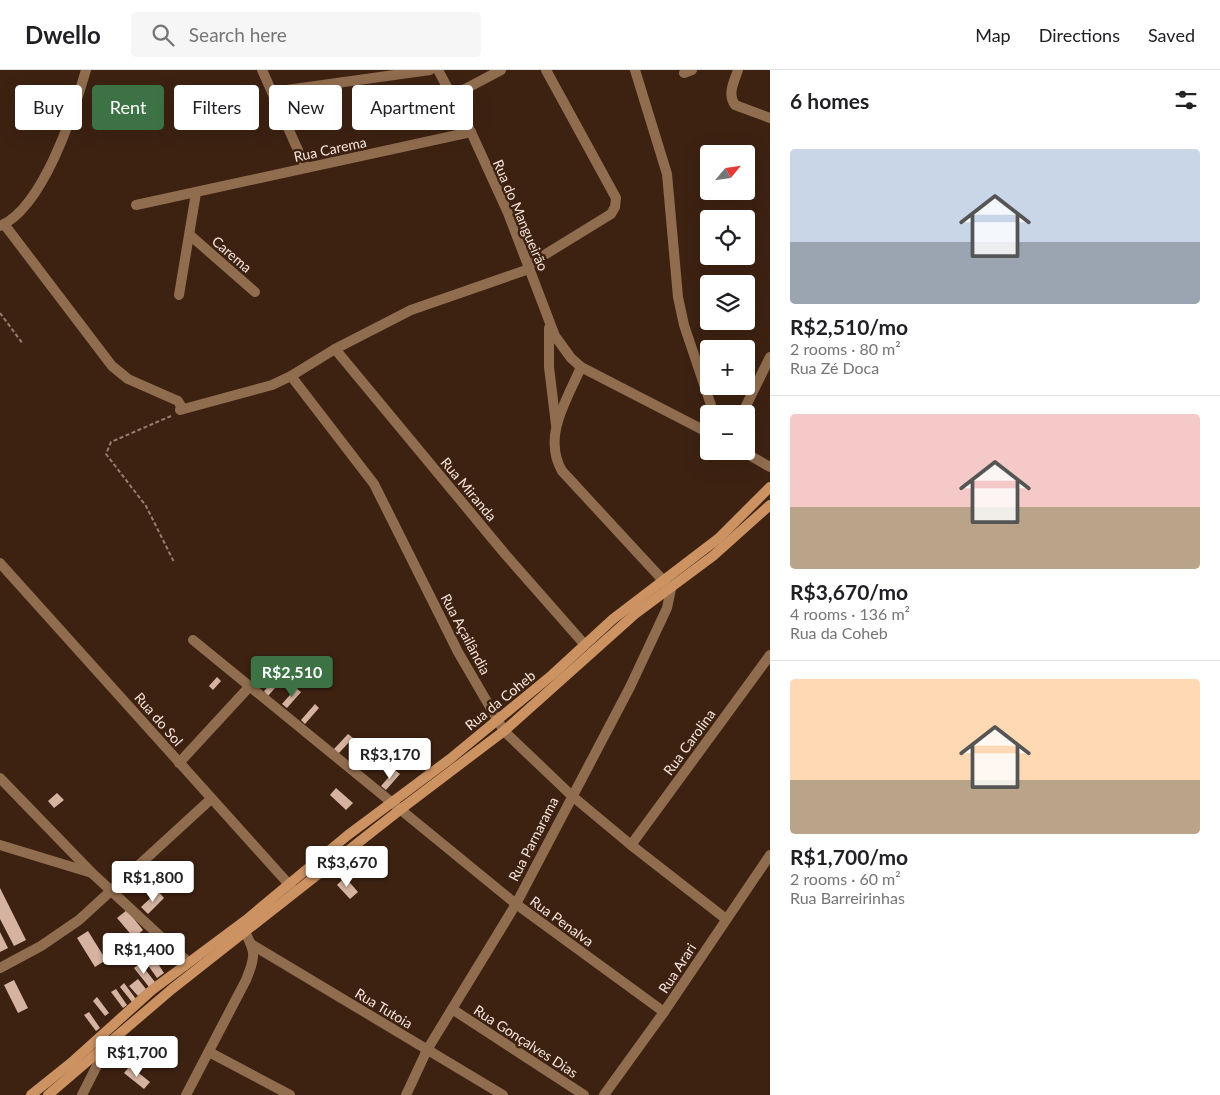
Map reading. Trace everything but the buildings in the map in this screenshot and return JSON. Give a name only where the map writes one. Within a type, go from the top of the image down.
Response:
[{"type":"street","points":[[86,70],[68,128],[57,153],[35,192],[17,214],[2,225],[112,366],[140,385],[178,401],[180,410],[272,385],[291,376],[335,349],[412,310],[528,267],[611,214],[615,207],[616,198],[546,70]]},
{"type":"street","points":[[262,70],[269,85]]},
{"type":"street","points":[[322,85],[430,70]]},
{"type":"street","name":"Rua do Mangueirão","points":[[438,70],[446,85]]},
{"type":"street","points":[[473,85],[501,70]]},
{"type":"street","points":[[634,70],[667,174],[678,298],[687,333],[711,405]]},
{"type":"street","points":[[738,70],[730,94],[732,100],[736,105],[770,118]]},
{"type":"street","points":[[289,130],[306,168]]},
{"type":"street","name":"Rua do Mangueirão","points":[[471,132],[508,213],[550,322],[562,347],[581,367],[700,428]]},
{"type":"street","name":"Rua Carema","points":[[196,193],[471,132]]},
{"type":"street","points":[[136,205],[196,193]]},
{"type":"street","name":"Carema","points":[[180,295],[196,193]]},
{"type":"street","name":"Carema","points":[[190,236],[255,292]]},
{"type":"street","points":[[550,322],[549,367],[556,426]]},
{"type":"street","name":"Rua Miranda","points":[[335,349],[505,554],[584,645]]},
{"type":"street","points":[[746,405],[770,356]]},
{"type":"street","points":[[581,367],[556,426],[553,445],[556,460],[562,471],[671,589]]},
{"type":"street","name":"Rua Açailândia","points":[[291,376],[374,484],[458,652],[504,731],[572,795],[631,845],[726,918]]},
{"type":"street","points":[[755,458],[770,466]]},
{"type":"street","name":"Rua da Coheb","points":[[48,1095],[243,928],[288,885],[498,720],[613,618],[719,538],[770,488]]},
{"type":"street","name":"Rua da Coheb","points":[[31,1095],[71,1063],[133,1006],[188,962],[296,893],[401,809],[504,731],[635,614],[713,556],[770,505]]},
{"type":"street","name":"Rua do Sol","points":[[0,562],[296,893]]},
{"type":"street","name":"Rua Parnarama","points":[[406,1095],[427,1050],[516,904],[656,633],[668,608],[671,589]]},
{"type":"street","name":"Rua Penalva","points":[[193,640],[516,904],[664,1012]]},
{"type":"street","name":"Rua Carolina","points":[[631,845],[770,655]]},
{"type":"street","points":[[179,763],[250,686]]},
{"type":"street","points":[[0,778],[93,874],[188,962]]},
{"type":"street","points":[[0,968],[64,932],[211,799]]},
{"type":"street","points":[[0,846],[93,874]]},
{"type":"street","name":"Rua Arari","points":[[604,1095],[664,1012],[770,855]]},
{"type":"street","points":[[186,1095],[251,966],[254,950],[243,928]]},
{"type":"street","name":"Rua Tutoia","points":[[251,944],[503,1095]]},
{"type":"street","name":"Rua Gonçalves Dias","points":[[452,1009],[584,1095]]},
{"type":"street","points":[[82,1095],[107,1046]]},
{"type":"street","points":[[209,1052],[290,1095]]},
{"type":"path","points":[[0,313],[23,344]]},
{"type":"path","points":[[174,562],[146,506],[106,454],[111,442],[180,410]]}]
